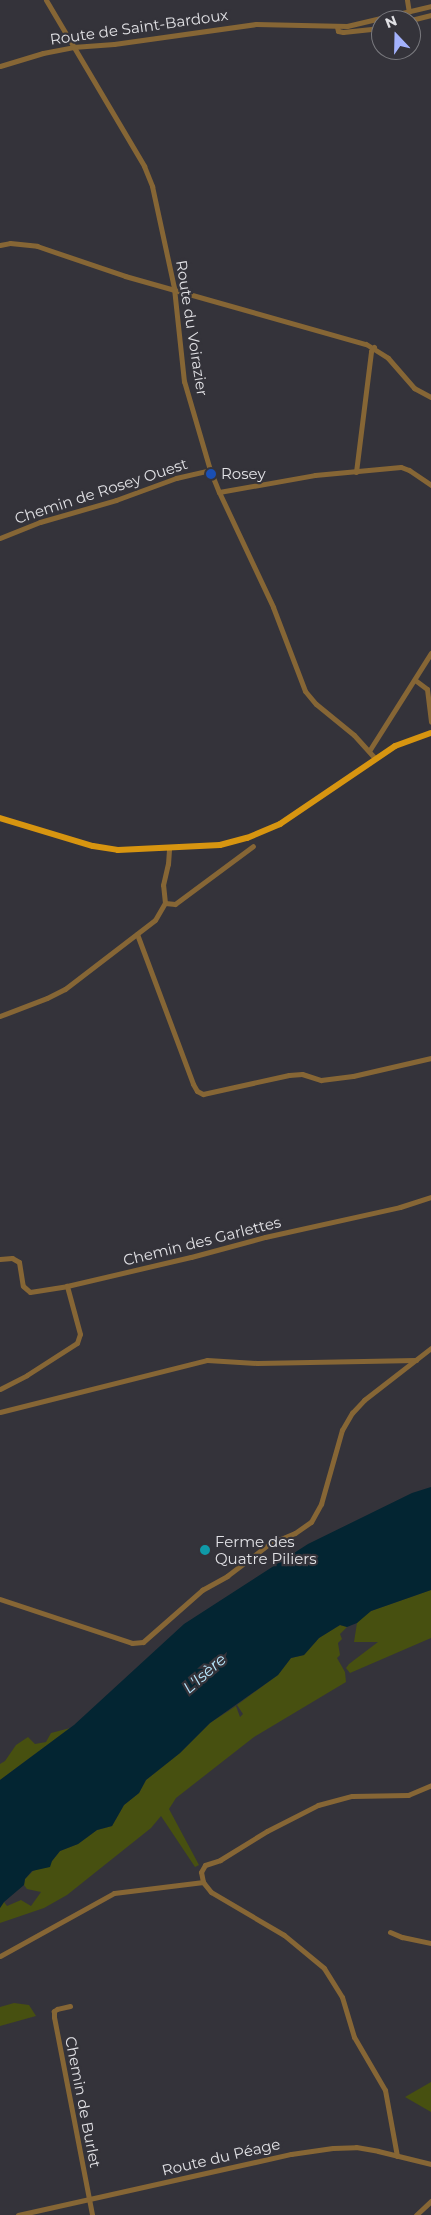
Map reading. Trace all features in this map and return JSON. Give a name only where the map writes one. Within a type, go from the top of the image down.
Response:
[{"type":"main road","points":[[0,818],[103,848],[129,850],[169,849],[220,845],[265,831],[297,813],[375,758],[406,741],[431,733]]},
{"type":"street","name":"Route du Voirazier","points":[[46,0],[144,166],[152,186],[174,288],[184,381],[210,470],[273,608],[305,691],[316,704],[354,735],[375,758]]},
{"type":"street","name":"Route de Saint-Bardoux","points":[[416,10],[431,6]]},
{"type":"street","name":"Route de Saint-Bardoux","points":[[0,66],[73,47],[114,44],[256,24],[337,26],[371,22]]},
{"type":"street","points":[[337,26],[338,31],[343,32],[371,29]]},
{"type":"street","points":[[0,245],[10,243],[37,246],[125,276],[174,288],[374,347],[388,358],[414,388],[431,397]]},
{"type":"street","points":[[356,472],[371,351],[374,347]]},
{"type":"street","points":[[219,492],[314,475],[401,467],[409,470],[431,485]]},
{"type":"street","name":"Chemin de Rosey Ouest","points":[[0,538],[40,522],[116,500],[176,478],[210,470]]},
{"type":"street","points":[[369,751],[431,653]]},
{"type":"street","points":[[415,680],[427,689],[431,722]]},
{"type":"street","points":[[164,904],[175,904],[253,846]]},
{"type":"street","points":[[0,1016],[65,989],[156,920],[164,904],[163,885],[169,849]]},
{"type":"street","points":[[137,934],[192,1084],[197,1091],[203,1094],[289,1075],[302,1074],[321,1080],[353,1076],[431,1058]]},
{"type":"street","name":"Chemin des Garlettes","points":[[0,1259],[12,1258],[19,1262],[23,1286],[30,1292],[67,1286],[191,1257],[265,1236],[400,1207],[431,1197]]},
{"type":"street","points":[[0,1389],[27,1375],[77,1343],[80,1334],[67,1286]]},
{"type":"street","points":[[0,1598],[123,1640],[142,1642],[202,1590],[227,1576],[263,1548],[306,1527],[311,1522],[321,1504],[342,1430],[352,1413],[364,1400],[431,1348]]},
{"type":"street","points":[[0,1412],[207,1360],[257,1363],[416,1360]]},
{"type":"street","points":[[397,2156],[385,2090],[354,2038],[342,1998],[324,1968],[284,1935],[211,1892],[203,1882],[201,1872],[205,1866],[220,1860],[267,1831],[318,1805],[352,1796],[408,1795],[431,1785]]},
{"type":"street","points":[[0,1956],[114,1893],[203,1882]]},
{"type":"street","points":[[390,1932],[402,1937],[431,1943]]},
{"type":"street","name":"Chemin de Burlet","points":[[70,2006],[54,2011],[54,2017],[92,2215]]},
{"type":"street","name":"Route du Péage","points":[[18,2215],[291,2154],[333,2148],[356,2147],[431,2164]]},
{"type":"street","points":[[416,2215],[431,2201]]},
{"type":"green space","points":[[431,1590],[431,1638],[350,1673],[346,1668],[349,1664],[378,1642],[354,1642],[357,1623],[362,1617],[371,1611]]},
{"type":"green space","points":[[340,1625],[347,1627],[340,1634],[342,1639],[338,1643],[340,1655],[337,1658],[345,1672],[346,1682],[254,1737],[176,1798],[169,1809],[199,1865],[195,1867],[161,1816],[151,1828],[67,1895],[44,1908],[0,1923],[0,1908],[4,1902],[7,1906],[21,1900],[31,1906],[41,1892],[27,1889],[24,1885],[25,1879],[33,1871],[52,1861],[60,1851],[78,1844],[97,1830],[112,1826],[124,1805],[139,1793],[146,1780],[180,1753],[210,1723],[236,1706],[240,1717],[243,1714],[237,1705],[278,1675],[291,1658],[304,1655],[319,1638]]},
{"type":"green space","points":[[70,1728],[0,1780],[0,1764],[5,1761],[16,1745],[28,1737],[35,1744],[46,1742],[51,1733]]},
{"type":"green space","points":[[14,2003],[29,2005],[36,2016],[0,2026],[0,2007]]},
{"type":"green space","points":[[431,2082],[431,2112],[405,2097]]},
{"type":"water","name":"L'Isère","points":[[431,1487],[431,1590],[371,1611],[357,1623],[347,1627],[340,1625],[319,1638],[304,1655],[291,1658],[278,1675],[210,1723],[180,1753],[146,1780],[139,1793],[124,1805],[112,1826],[97,1830],[78,1844],[60,1851],[50,1867],[32,1871],[25,1879],[24,1885],[4,1902],[0,1908],[0,1780],[74,1725],[184,1624],[308,1544],[412,1493]]},
{"type":"place","name":"Rosey","points":[[211,474]]},
{"type":"place","name":"Ferme des Quatre Piliers","points":[[205,1550]]}]
